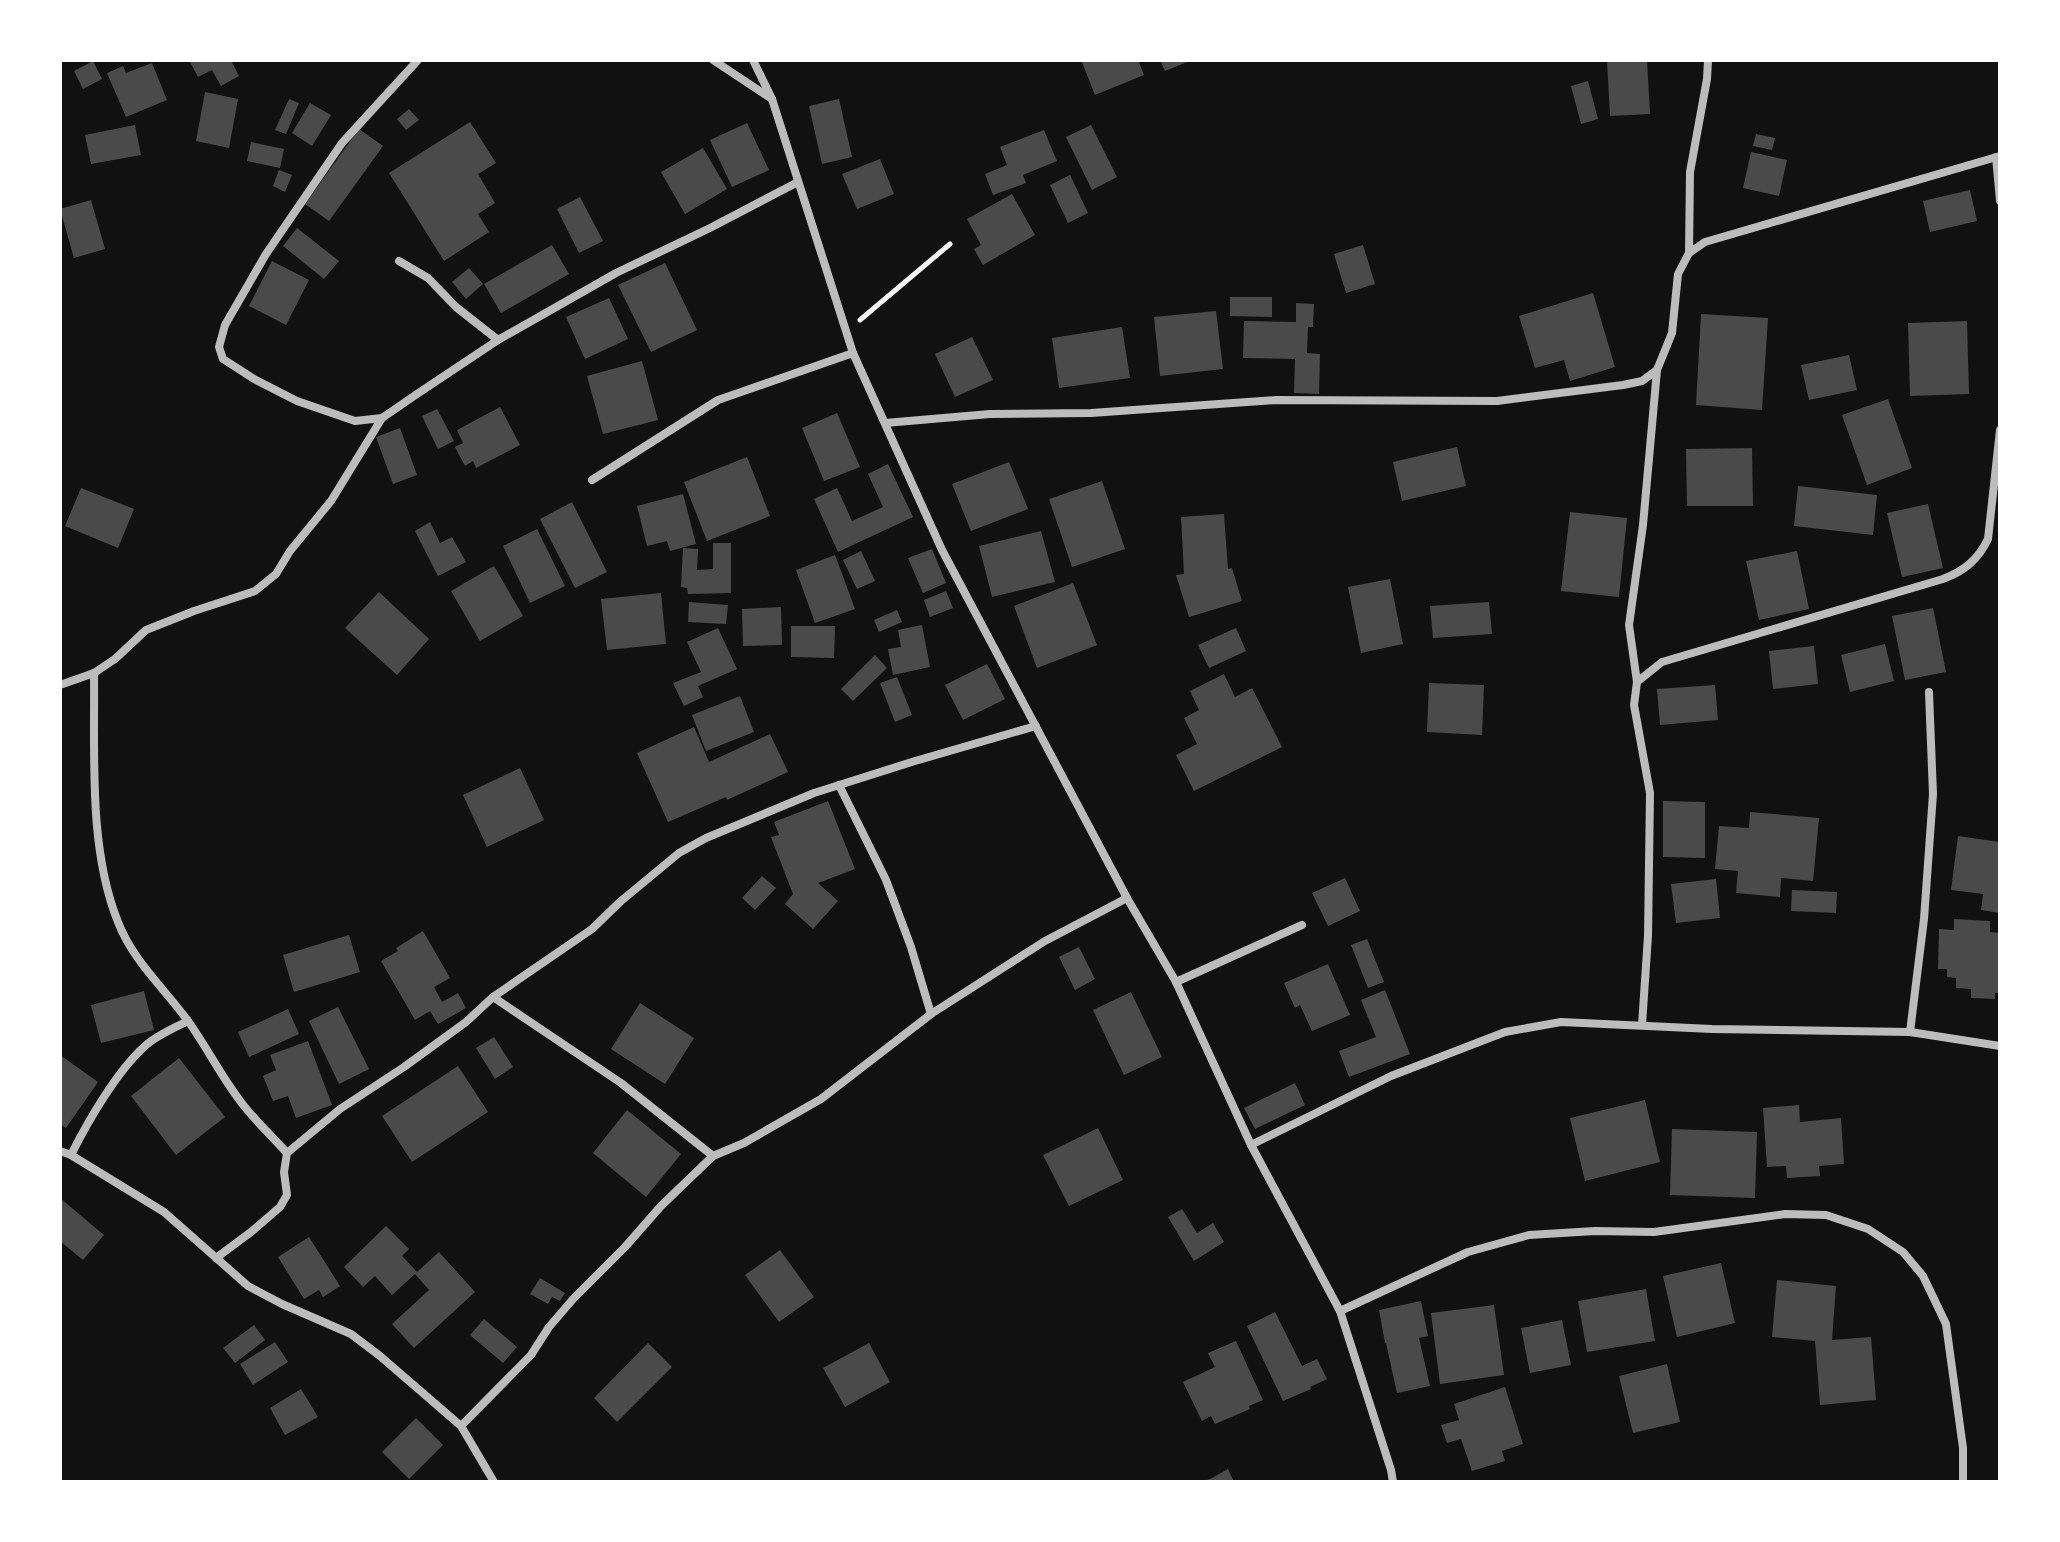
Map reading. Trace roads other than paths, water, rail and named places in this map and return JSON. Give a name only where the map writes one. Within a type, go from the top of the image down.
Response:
[{"type":"street","points":[[382,418],[355,421],[297,401],[223,359],[219,347],[225,325],[266,254],[342,143],[418,60]]},
{"type":"street","points":[[713,60],[772,99]]},
{"type":"street","points":[[753,60],[772,99],[853,353],[942,550],[1127,898],[1176,982],[1251,1145],[1340,1311],[1393,1482]]},
{"type":"street","points":[[1642,1025],[1648,936],[1650,793],[1634,705],[1637,682],[1629,625],[1643,525],[1657,370],[1672,333],[1678,274],[1689,253],[1690,172],[1708,60]]},
{"type":"street","points":[[1689,253],[1705,242],[1998,157],[2000,201]]},
{"type":"street","points":[[60,685],[94,673],[115,659],[146,630],[255,591],[276,574],[290,551],[331,501],[382,418],[498,340],[616,273],[798,182]]},
{"type":"street","points":[[399,261],[428,278],[456,307],[498,340]]},
{"type":"street","points":[[592,480],[718,400],[853,353]]},
{"type":"street","points":[[885,423],[990,414],[1091,413],[1276,400],[1497,401],[1623,385],[1642,381],[1657,370]]},
{"type":"street","points":[[1637,682],[1662,662],[1958,573],[1974,561],[1988,539],[2000,430]]},
{"type":"street","points":[[94,673],[95,792],[99,842],[118,922],[138,960],[188,1021],[238,1099],[287,1153]]},
{"type":"street","points":[[1910,1032],[1924,919],[1933,794],[1929,692]]},
{"type":"street","points":[[216,1258],[280,1207],[287,1195],[284,1172],[287,1153],[340,1109],[404,1067],[466,1022],[493,997],[592,929],[679,853],[793,800],[1036,726]]},
{"type":"street","points":[[839,785],[886,880],[931,1014]]},
{"type":"street","points":[[461,1426],[531,1355],[549,1327],[574,1298],[713,1156],[744,1143],[821,1099],[931,1014],[1045,941],[1127,898]]},
{"type":"street","points":[[1176,982],[1302,925]]},
{"type":"street","points":[[493,997],[621,1083],[713,1156]]},
{"type":"street","points":[[188,1021],[145,1045],[63,1153],[164,1212],[248,1286],[351,1334],[380,1356],[461,1426],[494,1482]]},
{"type":"street","points":[[1251,1145],[1391,1076],[1505,1032],[1561,1022],[1712,1029],[1910,1032],[2000,1046]]},
{"type":"street","points":[[1340,1311],[1468,1252],[1529,1235],[1595,1231],[1654,1232],[1785,1214],[1826,1215],[1868,1229],[1903,1252],[1923,1276],[1946,1324],[1963,1448],[1963,1482]]}]
